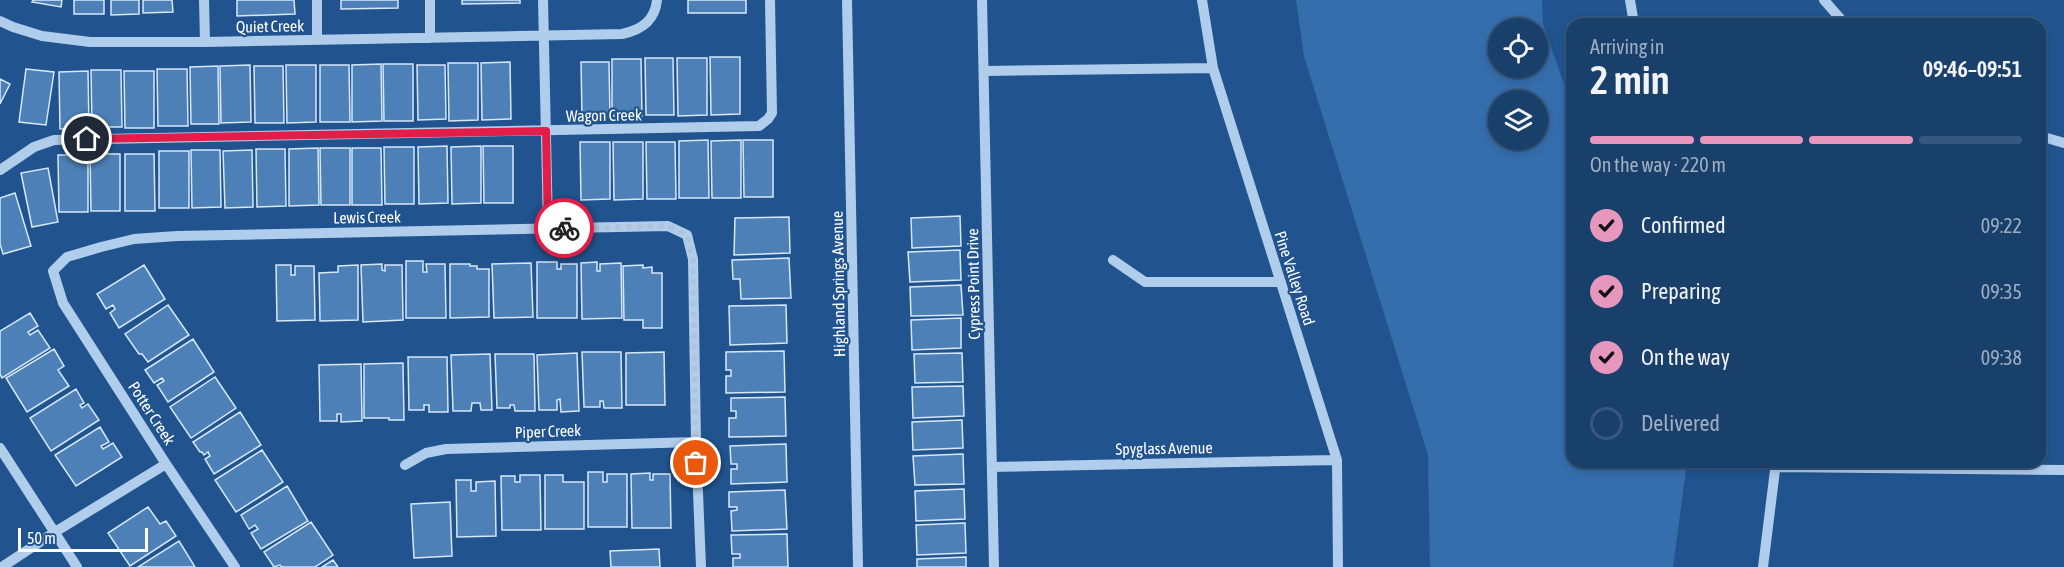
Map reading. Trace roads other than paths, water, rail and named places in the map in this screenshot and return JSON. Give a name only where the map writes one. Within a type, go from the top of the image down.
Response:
[{"type":"street","points":[[204,0],[205,42]]},
{"type":"street","points":[[317,0],[317,40]]},
{"type":"street","points":[[430,0],[430,38]]},
{"type":"street","points":[[543,0],[548,228]]},
{"type":"street","name":"Quiet Creek","points":[[0,21],[42,36],[90,42],[622,34],[646,25],[652,18],[657,0]]},
{"type":"street","name":"Wagon Creek","points":[[3,169],[34,147],[54,140],[759,126],[772,113],[770,0]]},
{"type":"street","name":"Highland Springs Avenue","points":[[847,0],[858,567]]},
{"type":"street","name":"Cypress Point Drive","points":[[982,0],[994,567]]},
{"type":"street","name":"Pine Valley Road","points":[[1202,0],[1213,68],[1337,460],[1338,567]]},
{"type":"street","points":[[1630,0],[1633,18]]},
{"type":"street","points":[[1824,0],[1840,18]]},
{"type":"street","points":[[984,71],[1213,68]]},
{"type":"street","points":[[2046,138],[2064,143]]},
{"type":"street","name":"Lewis Creek","points":[[53,271],[67,257],[134,238],[668,226],[687,235],[693,259],[696,442]]},
{"type":"street","points":[[1113,260],[1145,282],[1281,282]]},
{"type":"street","name":"Potter Creek","points":[[53,271],[63,303],[235,567]]},
{"type":"street","points":[[696,442],[701,567]]},
{"type":"street","name":"Piper Creek","points":[[405,465],[426,453],[447,449],[696,442]]},
{"type":"street","points":[[0,448],[77,567]]},
{"type":"street","name":"Spyglass Avenue","points":[[992,467],[1337,460]]},
{"type":"street","points":[[2,567],[166,464]]},
{"type":"street","points":[[1763,567],[1776,468]]},
{"type":"street","points":[[2036,468],[2064,470]]}]
